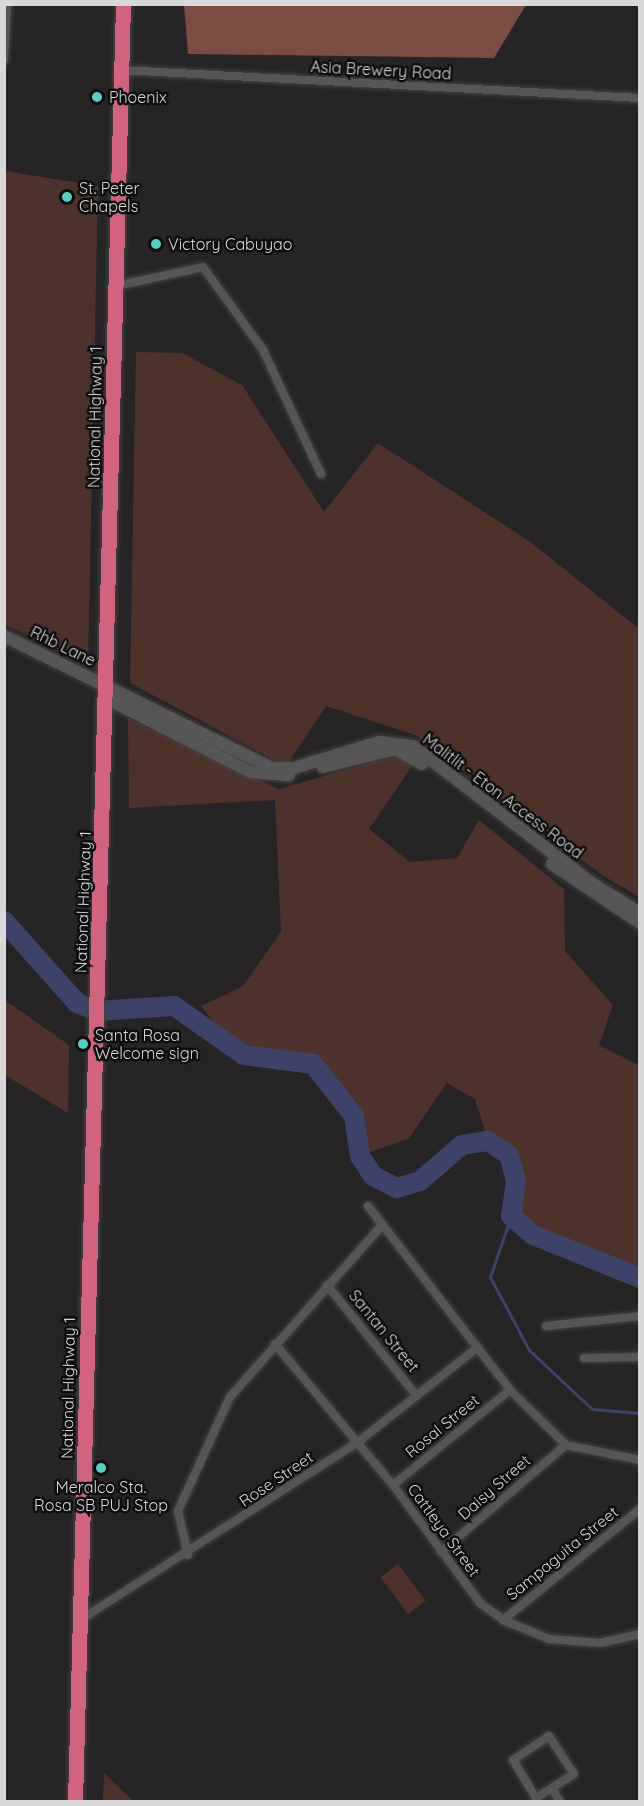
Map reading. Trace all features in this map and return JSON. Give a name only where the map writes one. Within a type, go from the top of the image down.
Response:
[{"type":"highway","name":"National Highway 1","points":[[75,1802],[107,692],[123,4]]},
{"type":"street","points":[[4,60],[7,4]]},
{"type":"street","name":"Asia Brewery Road","points":[[122,70],[639,98]]},
{"type":"street","points":[[116,286],[203,267],[262,350],[321,474]]},
{"type":"street","name":"Rhb Lane","points":[[4,636],[107,692]]},
{"type":"street","name":"Malitlit - Eton Access Road","points":[[107,692],[185,724],[272,768],[294,768],[379,742],[413,746],[590,882],[639,913]]},
{"type":"street","name":"Malitlit - Eton Access Road","points":[[107,692],[182,737],[271,777],[384,750],[411,755],[586,891],[639,923]]},
{"type":"street","points":[[182,737],[185,724]]},
{"type":"street","points":[[368,1206],[510,1390],[566,1445],[639,1460]]},
{"type":"street","points":[[188,1555],[178,1511],[230,1397],[382,1225]]},
{"type":"street","name":"Santan Street","points":[[327,1285],[417,1396]]},
{"type":"street","points":[[546,1326],[639,1316]]},
{"type":"street","name":"Cattleya Street","points":[[276,1344],[393,1485],[480,1603],[503,1620],[549,1639],[600,1643],[639,1634]]},
{"type":"street","name":"Rose Street","points":[[80,1620],[188,1555],[357,1443],[478,1347]]},
{"type":"street","points":[[584,1358],[639,1357]]},
{"type":"street","name":"Rosal Street","points":[[393,1485],[510,1390]]},
{"type":"street","name":"Daisy Street","points":[[441,1552],[566,1445]]},
{"type":"street","name":"Sampaguita Street","points":[[503,1620],[639,1509]]},
{"type":"street","points":[[549,1737],[574,1774],[552,1788],[536,1798],[513,1760],[549,1737]]},
{"type":"street","points":[[552,1788],[560,1802]]},
{"type":"shaded area","points":[[184,4],[526,5],[494,58],[188,54]]},
{"type":"shaded area","points":[[5,171],[98,186],[88,663],[5,625]]},
{"type":"shaded area","points":[[136,352],[182,353],[242,385],[324,512],[378,443],[529,541],[639,629],[639,897],[602,875],[415,735],[326,706],[286,766],[130,683]]},
{"type":"shaded area","points":[[128,718],[279,789],[398,755],[412,766],[369,829],[410,862],[457,858],[479,820],[564,889],[565,951],[613,1005],[599,1045],[639,1065],[639,1278],[533,1235],[511,1216],[516,1181],[509,1155],[488,1141],[475,1099],[447,1083],[409,1138],[360,1156],[354,1116],[313,1064],[244,1055],[229,1041],[201,1006],[242,987],[281,932],[275,800],[129,808]]},
{"type":"shaded area","points":[[5,1000],[69,1045],[68,1113],[5,1075]]},
{"type":"shaded area","points":[[398,1564],[426,1601],[408,1614],[380,1577]]},
{"type":"shaded area","points":[[104,1773],[133,1801],[103,1801]]},
{"type":"waterway","points":[[4,921],[77,1003],[97,1011],[174,1006],[244,1055],[313,1064],[354,1116],[360,1156],[373,1176],[397,1188],[420,1181],[462,1145],[488,1141],[509,1155],[516,1181],[511,1216],[533,1235],[640,1278]]},
{"type":"waterway","points":[[511,1216],[490,1277],[529,1350],[592,1409],[640,1413]]},
{"type":"place","name":"Phoenix","points":[[97,97]]},
{"type":"place","name":"St. Peter Chapels","points":[[67,197]]},
{"type":"place","name":"Victory Cabuyao","points":[[156,244]]},
{"type":"place","name":"Santa Rosa Welcome sign","points":[[83,1044]]},
{"type":"place","name":"Meralco Sta. Rosa SB PUJ Stop","points":[[101,1468]]}]
